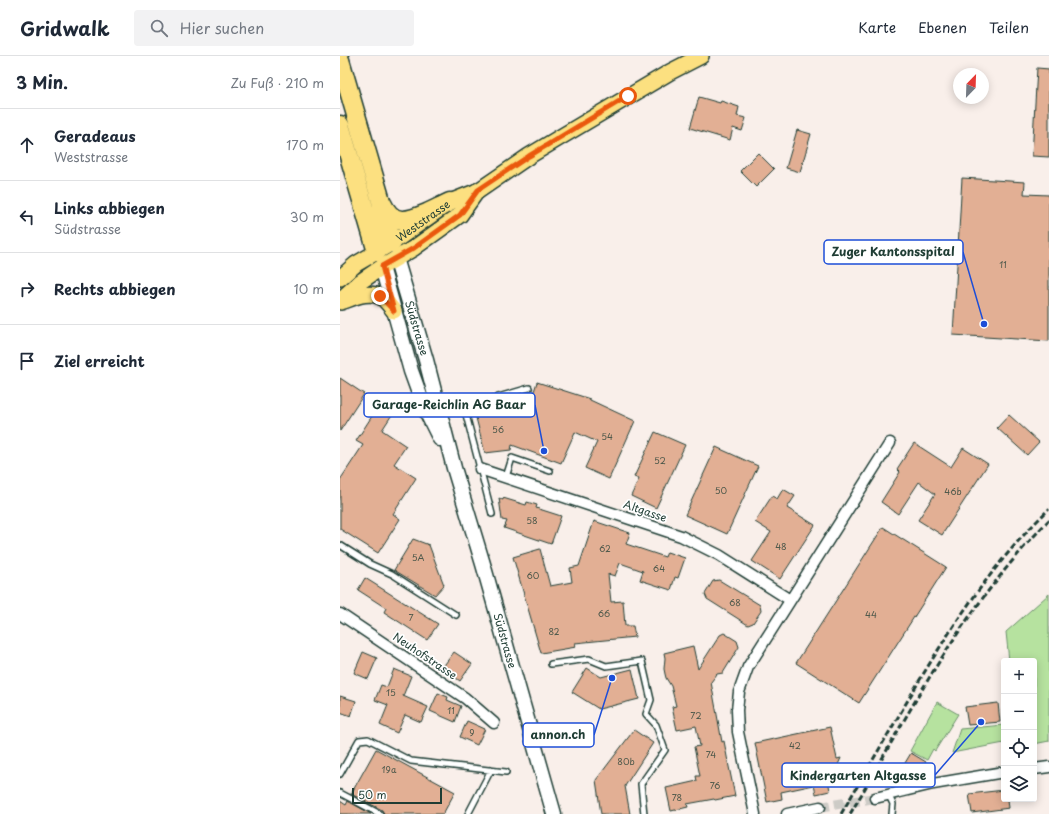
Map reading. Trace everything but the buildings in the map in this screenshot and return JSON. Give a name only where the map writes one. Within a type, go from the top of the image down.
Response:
[{"type":"highway","points":[[340,60],[384,209],[396,219],[404,220],[412,219],[450,202]]},
{"type":"highway","points":[[340,125],[386,255]]},
{"type":"highway","points":[[381,201],[386,255]]},
{"type":"main road","name":"Weststrasse","points":[[386,255],[450,202],[478,190],[529,156],[670,72],[701,56]]},
{"type":"main road","name":"Weststrasse","points":[[386,255],[414,248],[460,215],[478,190]]},
{"type":"main road","points":[[340,278],[356,264],[386,255]]},
{"type":"main road","points":[[340,301],[386,255]]},
{"type":"main road","name":"Südstrasse","points":[[386,255],[394,311],[411,371],[424,407],[454,468]]},
{"type":"main road","name":"Südstrasse","points":[[386,255],[426,360],[454,468],[483,564],[554,814]]},
{"type":"main road","points":[[340,301],[368,294],[374,294],[380,296],[394,311]]},
{"type":"street","points":[[755,814],[738,732],[737,710],[739,692],[748,667],[890,443]]},
{"type":"street","name":"Altgasse","points":[[480,469],[681,536],[719,555],[790,600]]},
{"type":"street","name":"Neuhofstrasse","points":[[340,614],[465,698],[494,723]]},
{"type":"street","points":[[1037,769],[1049,767]]},
{"type":"street","points":[[875,798],[933,784],[1001,773]]},
{"type":"street","points":[[791,814],[820,807]]},
{"type":"lane","points":[[492,514],[464,407],[529,388]]},
{"type":"lane","points":[[506,477],[512,458],[550,470]]},
{"type":"lane","points":[[340,545],[370,564],[392,574],[456,615]]},
{"type":"lane","points":[[551,664],[589,659],[606,666],[642,661],[651,700],[646,714],[656,725],[665,750],[641,784],[644,814]]},
{"type":"lane","points":[[340,774],[359,740],[368,739],[411,761],[506,772]]},
{"type":"lane","points":[[468,814],[491,770]]},
{"type":"lane","points":[[340,793],[380,814]]},
{"type":"lane","points":[[888,794],[893,804],[892,814]]},
{"type":"green space","points":[[1049,594],[1049,741],[1037,743],[1037,658],[1009,658],[1006,632]]},
{"type":"green space","points":[[937,702],[958,714],[935,751],[933,749],[927,760],[910,751]]},
{"type":"green space","points":[[1001,725],[1001,744],[952,753],[960,729]]},
{"type":"tunnel","points":[[820,807],[875,798]]},
{"type":"railway","points":[[841,814],[950,631],[986,580],[1006,555],[1049,509]]},
{"type":"railway","points":[[850,814],[911,708],[959,631],[1003,573],[1049,520]]},
{"type":"place","name":"Zuger Kantonsspital","points":[[984,324]]},
{"type":"place","name":"Garage-Reichlin AG Baar","points":[[544,451]]},
{"type":"place","name":"annon.ch","points":[[612,678]]},
{"type":"place","name":"Kindergarten Altgasse","points":[[981,722]]},
{"type":"route","points":[[380,296],[394,311],[382,266],[414,248],[460,215],[478,190],[529,156],[628,96]]}]
